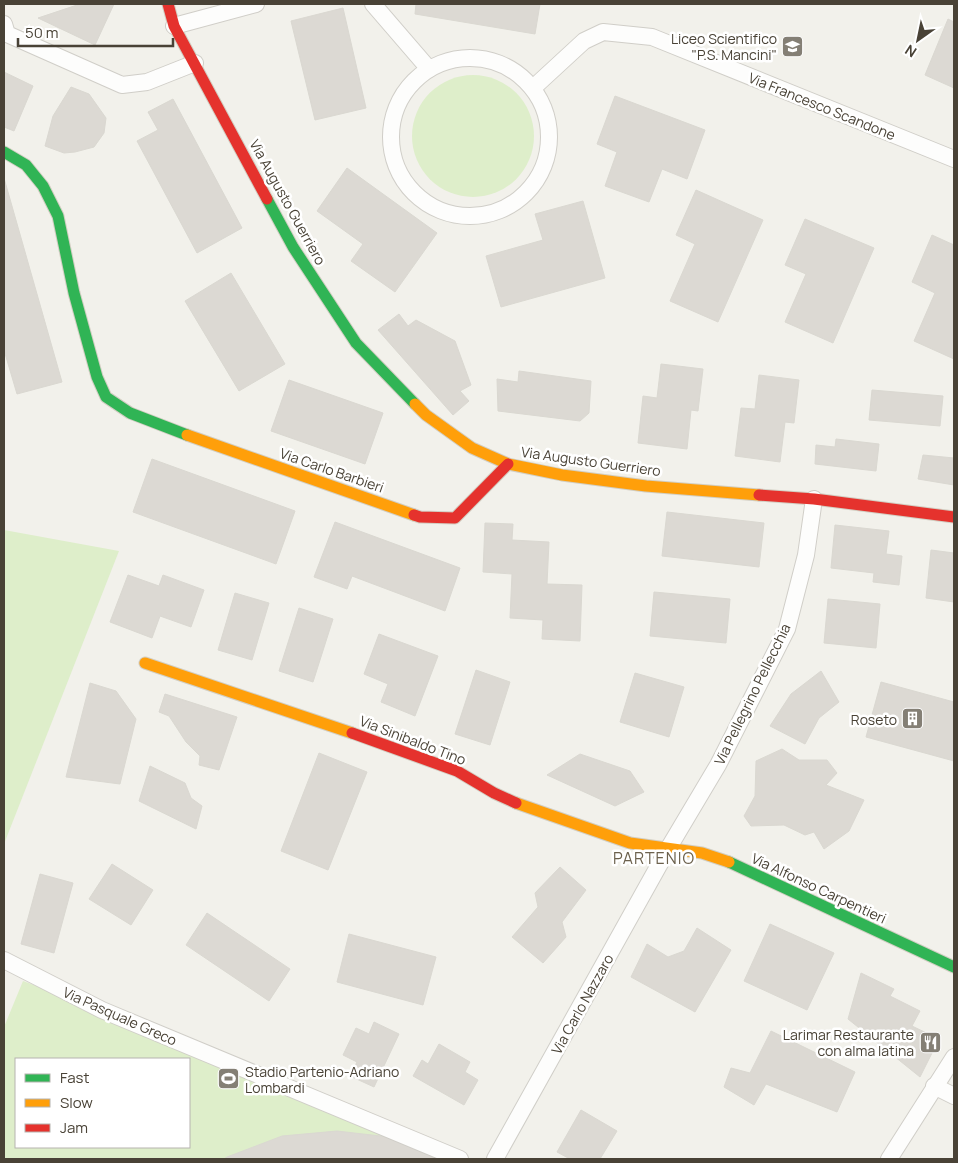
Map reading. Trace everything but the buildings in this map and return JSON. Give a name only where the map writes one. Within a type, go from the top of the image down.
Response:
[{"type":"street","name":"Via Augusto Guerriero","points":[[168,4],[174,26],[294,247],[356,343],[426,415],[472,448],[508,464],[562,475],[646,486],[814,500],[954,517]]},
{"type":"street","points":[[174,26],[256,4]]},
{"type":"street","points":[[373,4],[429,69]]},
{"type":"street","points":[[4,24],[7,34],[122,85],[147,82],[195,64]]},
{"type":"street","name":"Via Francesco Scandone","points":[[533,88],[584,41],[603,32],[652,37],[954,159]]},
{"type":"street","points":[[473,58],[488,60],[516,72],[533,88],[546,112],[550,139],[545,166],[531,190],[510,207],[484,216],[456,216],[430,207],[409,189],[396,165],[390,138],[395,111],[408,87],[429,69],[450,60],[473,58]]},
{"type":"street","name":"Via Carlo Barbieri","points":[[4,152],[26,166],[47,193],[58,216],[74,293],[97,377],[106,397],[130,413],[420,517],[455,518],[508,464]]},
{"type":"street","name":"Via Pellegrino Pellecchia","points":[[668,849],[718,765],[787,629],[806,555],[814,500]]},
{"type":"street","name":"Via Sinibaldo Tino","points":[[145,664],[343,730],[457,771],[524,808],[630,842],[668,849]]},
{"type":"street","name":"Via Alfonso Carpentieri","points":[[668,849],[702,853],[724,860],[954,967]]},
{"type":"street","name":"Via Carlo Nazzaro","points":[[495,1159],[668,849]]},
{"type":"street","name":"Via Pasquale Greco","points":[[4,960],[102,1010],[460,1159]]},
{"type":"street","points":[[889,1159],[954,1056]]},
{"type":"street","points":[[934,1086],[954,1096]]},
{"type":"green space","points":[[473,75],[485,76],[496,80],[507,85],[516,93],[524,102],[529,113],[533,124],[533,148],[529,159],[524,170],[516,179],[507,187],[496,192],[485,196],[473,197],[461,196],[450,192],[439,187],[430,179],[422,170],[417,159],[413,148],[412,136],[413,124],[417,113],[422,102],[430,93],[439,85],[450,80],[461,76]]},
{"type":"green space","points":[[4,530],[119,551],[4,844]]},
{"type":"green space","name":"Stadio Partenio-Adriano Lombardi","points":[[23,981],[102,1010],[459,1159],[4,1159],[4,1027]]},
{"type":"traffic: fast","points":[[4,152],[26,165],[43,186],[58,216],[74,293],[97,377],[106,397],[130,413],[187,435]]},
{"type":"traffic: fast","points":[[267,199],[293,247],[356,343],[415,404]]},
{"type":"traffic: fast","points":[[729,862],[954,967]]},
{"type":"traffic: slow","points":[[415,404],[426,415],[472,448],[508,464],[562,475],[646,486],[759,495]]},
{"type":"traffic: slow","points":[[187,435],[414,515]]},
{"type":"traffic: slow","points":[[145,663],[352,733]]},
{"type":"traffic: slow","points":[[516,803],[630,843],[702,853],[729,862]]},
{"type":"traffic: jam","points":[[168,4],[174,26],[267,199]]},
{"type":"traffic: jam","points":[[414,515],[420,517],[455,518],[508,464]]},
{"type":"traffic: jam","points":[[759,495],[814,499],[954,517]]},
{"type":"traffic: jam","points":[[352,733],[457,771],[494,793],[516,803]]},
{"type":"place","name":"Liceo Scientifico \"P.S. Mancini\"","points":[[793,46]]},
{"type":"place","name":"Roseto","points":[[913,719]]},
{"type":"place","name":"Larimar Restaurante con alma latina","points":[[930,1042]]},
{"type":"place","name":"Stadio Partenio-Adriano Lombardi","points":[[229,1079]]},
{"type":"district","name":"PARTENIO","points":[[654,858]]}]
